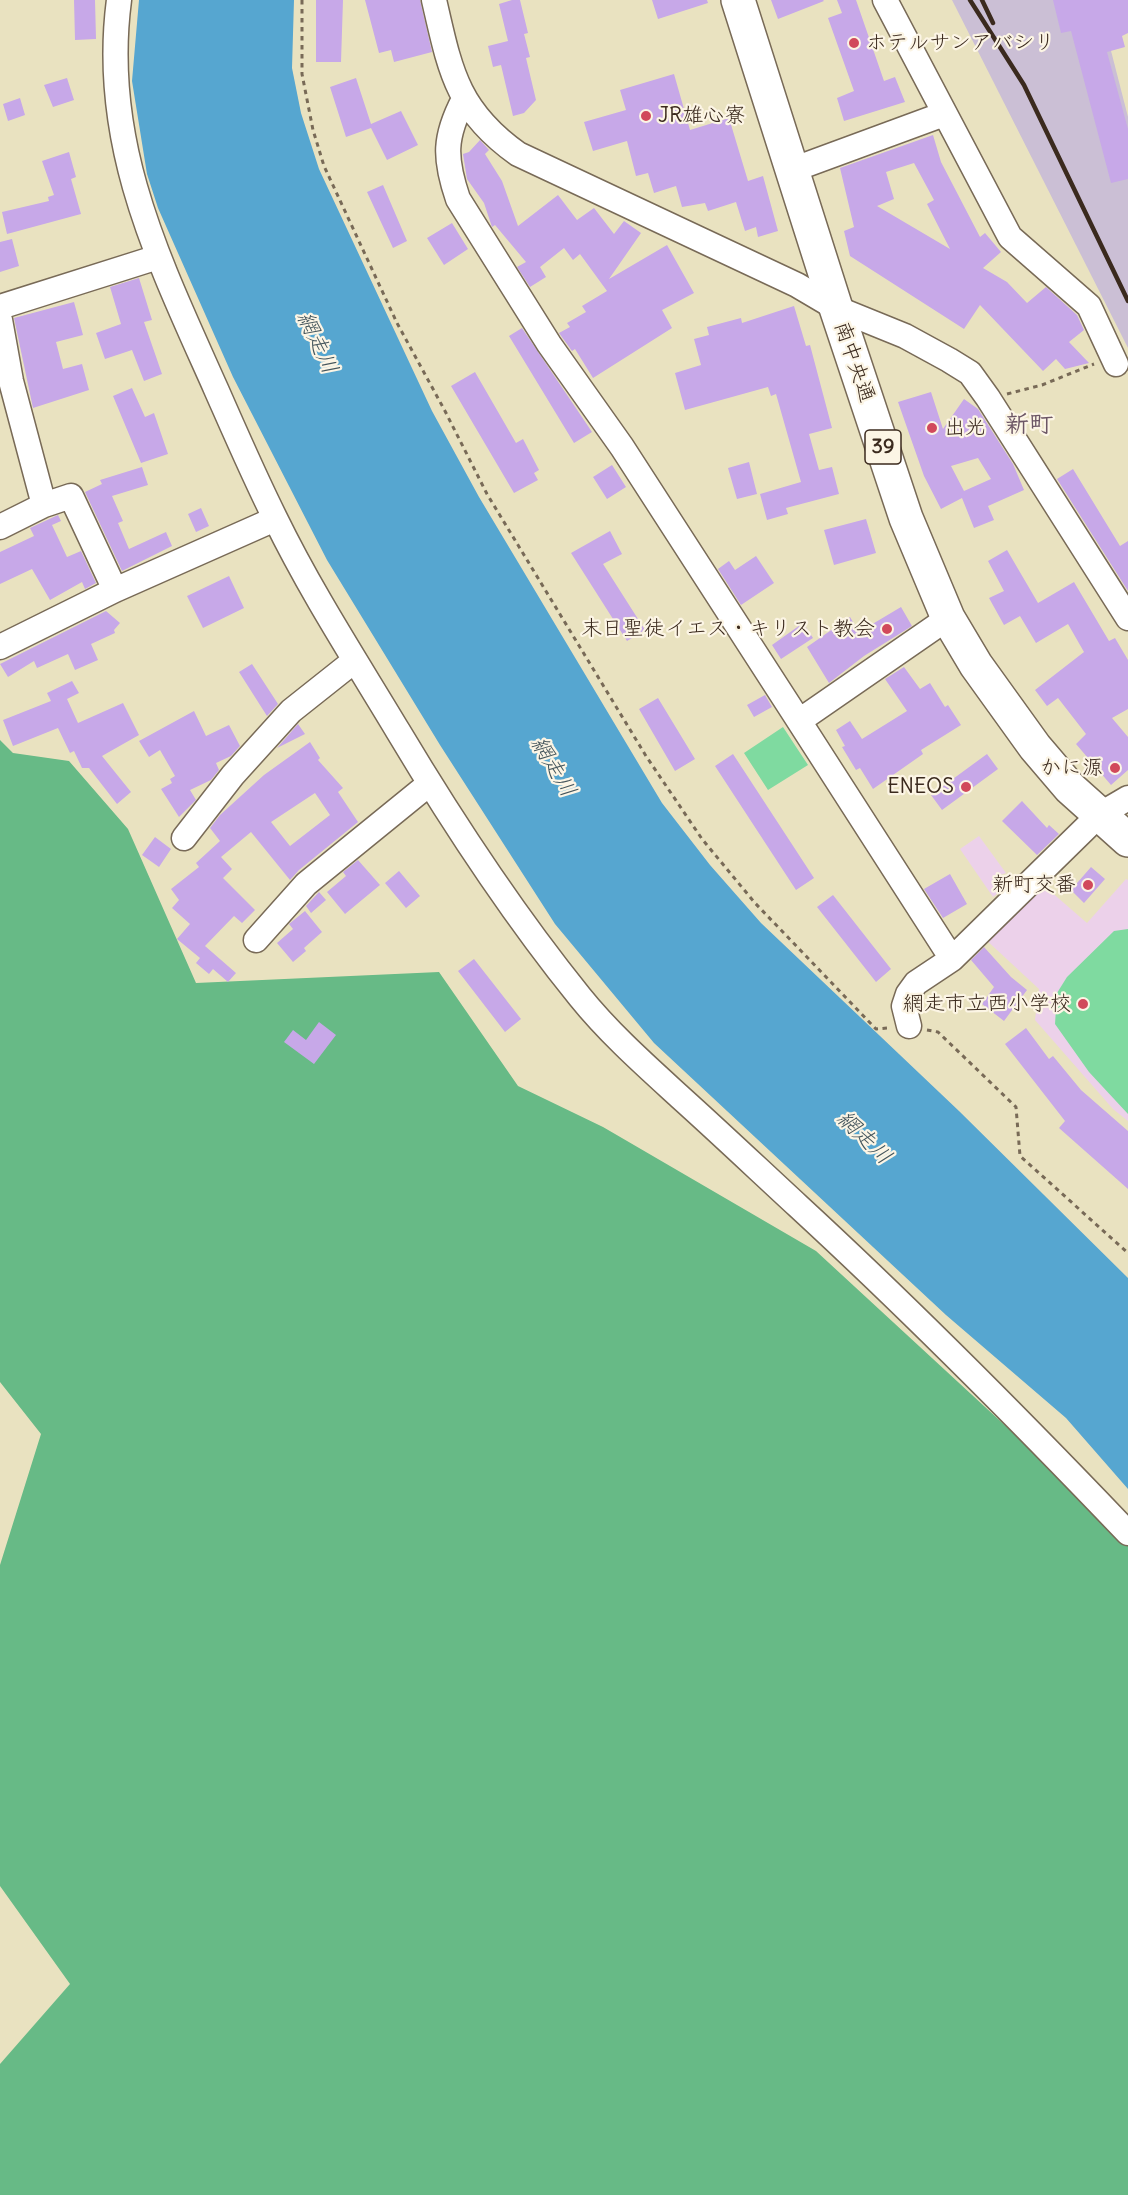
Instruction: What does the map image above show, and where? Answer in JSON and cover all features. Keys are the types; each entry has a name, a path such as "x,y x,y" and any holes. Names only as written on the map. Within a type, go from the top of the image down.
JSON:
{"highway":[{"name":"南中央通","path":"738,0 906,518 948,618 976,665 1035,747 1070,788 1128,840"}],"street":[{"path":"119,0 115,33 114,77 119,117 127,164 138,205 158,257 275,519 354,660 429,784 486,871 581,999 634,1055 804,1211 1030,1429 1128,1533"},
{"path":"434,0 450,69 474,115 496,139 518,154 796,285 836,308 905,336 970,373 1128,618"},
{"path":"885,0 1010,237 1089,306 1116,364"},
{"path":"464,99 451,124 448,157 450,176 458,199 549,344 622,447 952,959"},
{"path":"792,170 944,114"},
{"path":"0,307 158,257"},
{"path":"0,320 5,385 44,504"},
{"path":"0,527 44,504 71,496 115,590"},
{"path":"0,647 115,590 275,519"},
{"path":"799,721 948,618"},
{"path":"184,838 233,775 291,711 354,660"},
{"path":"256,940 306,884 429,784"},
{"path":"909,1026 904,1006 908,994 916,983 952,959 1099,815 1128,798"}],"path":[{"path":"302,0 302,74 313,130 324,166 397,323 487,494 646,756 702,839 755,903 876,1029"},
{"path":"988,398 1042,385 1108,359 1116,364"},
{"path":"909,1026 938,1032 1016,1107 1020,1156 1128,1253"}],"shaded area":[{"path":"952,0 1098,0 1128,117 1128,348"},
{"path":"979,836 1006,873 1000,875 1007,886 993,897 960,849"},
{"name":"網走市立西小学校","path":"1126,879 1128,880 1128,1121 1113,1109 1035,1020 1039,989 983,937 1042,884 1087,923"}],"green space":[{"path":"783,727 808,765 768,790 744,753"},
{"path":"0,740 13,753 69,761 128,829 196,983 439,972 518,1086 603,1127 816,1251 1010,1430 1128,1546 1128,2195 0,2195 0,2064 70,1984 0,1886 0,1565 41,1434 0,1382"},
{"path":"1128,929 1128,1114 1089,1072 1055,1024 1057,993 1067,977 1114,931"}],"water":[{"name":"網走川","path":"139,0 294,0 292,68 301,113 319,169 432,411 479,497 662,803 710,865 761,923 959,1111 1128,1278 1128,1489 1066,1418 946,1315 654,1043 555,924 440,745 327,560 233,377 158,208 147,174 132,81"}],"building":[{"path":"74,0 95,0 96,39 75,40"},
{"path":"316,0 343,0 341,62 316,62"},
{"path":"365,0 420,0 432,52 394,62 391,50 379,53"},
{"path":"520,0 528,33 524,34 530,57 526,58 536,100 524,113 513,116 501,65 493,67 488,46 508,41 499,4"},
{"path":"652,0 707,0 708,3 658,19"},
{"path":"771,0 823,0 824,1 778,19"},
{"path":"837,0 856,0 884,81 895,77 905,102 844,121 837,98 854,91 828,18 842,13"},
{"path":"1053,0 1128,0 1128,33 1122,36 1125,47 1107,52 1128,129 1128,179 1111,183 1071,31 1061,33"},
{"path":"674,74 690,130 729,118 748,181 763,176 778,231 758,237 756,227 745,231 736,202 708,211 705,203 682,207 676,186 654,193 648,173 636,176 627,141 593,151 584,122 626,110 620,90"},
{"path":"67,78 74,100 53,107 44,85"},
{"path":"356,78 371,124 401,111 418,145 387,160 371,128 346,137 330,87"},
{"path":"20,98 25,115 8,121 3,104"},
{"path":"933,135 941,162 980,237 985,233 1001,252 983,268 1007,282 1027,303 1046,287 1077,315 1084,330 1069,342 1089,363 1065,369 1056,359 1043,371 980,305 964,329 850,256 844,231 854,227 840,168","holes":["914,163 934,200 927,204 950,249 877,206 894,199 886,172"]},
{"path":"480,140 489,150 485,154 502,181 518,226 558,195 577,220 594,208 614,234 624,221 641,233 609,279 667,245 694,293 662,310 672,328 593,378 575,349 572,351 559,333 570,327 567,323 586,312 582,306 607,291 580,254 573,260 564,248 540,267 546,277 530,287 517,267 526,262 495,225 492,227 484,203 467,179 463,154 469,152"},
{"path":"69,152 76,177 71,179 81,214 7,234 2,212 49,201 48,197 54,195 42,161"},
{"path":"383,185 407,241 393,248 367,192"},
{"path":"452,223 468,249 444,265 427,238"},
{"path":"12,239 19,266 0,272 0,242"},
{"path":"139,278 152,320 144,322 162,374 144,381 132,350 105,359 96,333 121,324 110,287"},
{"path":"74,302 83,335 56,342 63,369 82,364 89,390 33,408 14,318"},
{"path":"794,306 806,346 810,345 832,428 809,434 819,470 832,467 839,494 786,508 788,514 767,520 760,494 801,482 776,394 771,396 768,387 685,410 675,373 701,365 694,339 709,335 707,327 741,318 742,323"},
{"path":"522,328 592,432 574,443 509,336"},
{"path":"475,372 516,443 523,439 539,470 534,473 538,480 514,493 451,386"},
{"path":"132,388 145,417 154,413 168,454 141,463 113,396"},
{"path":"931,392 943,429 964,399 978,409 1013,464 1024,490 988,506 994,520 974,528 962,498 941,509 924,476 898,402","holes":["978,458 991,479 964,491 951,466"]},
{"path":"749,462 757,494 737,499 728,468"},
{"path":"612,465 626,487 607,499 593,477"},
{"path":"142,467 148,485 112,496 123,521 118,523 129,549 166,532 172,546 122,571 85,492 102,484 100,480"},
{"path":"1073,469 1120,546 1128,541 1128,591 1057,479"},
{"path":"201,508 209,526 196,532 188,514"},
{"path":"58,515 61,521 52,525 67,557 81,551 96,583 85,589 82,582 50,600 32,569 0,584 0,552 34,536 30,528"},
{"path":"866,519 876,553 834,565 824,530"},
{"path":"610,531 622,554 603,564 645,630 627,641 571,553"},
{"path":"1007,550 1038,603 1074,582 1109,641 1115,638 1128,660 1128,709 1112,718 1128,737 1128,770 1111,785 1076,744 1086,734 1058,698 1047,706 1035,690 1084,652 1068,624 1036,643 1020,616 1004,625 989,598 1004,591 988,561"},
{"path":"756,556 774,583 741,605 718,569 729,561 735,570"},
{"path":"229,576 244,608 203,628 187,596"},
{"path":"901,607 912,626 864,656 829,683 807,647 850,617 859,632"},
{"path":"106,611 120,623 114,630 115,633 91,644 98,660 75,670 68,654 37,668 34,661 8,677 0,664"},
{"path":"803,623 813,638 781,659 772,645"},
{"path":"252,664 278,704 267,716 239,672"},
{"path":"904,667 920,689 930,683 945,707 948,705 961,725 921,750 923,754 873,789 860,768 856,770 842,747 845,746 836,730 850,721 862,739 907,711 885,679"},
{"path":"72,681 79,693 67,699 78,723 123,703 139,735 102,756 131,792 117,804 89,768 82,768 74,751 70,753 58,728 13,746 3,720 51,701 47,693"},
{"path":"765,695 772,707 754,717 747,705"},
{"path":"658,698 695,759 675,771 639,709"},
{"path":"194,711 206,736 229,725 240,746 231,756 216,763 219,770 211,780 190,790 196,800 179,817 161,789 172,783 170,779 175,776 160,750 149,757 139,741"},
{"path":"298,724 305,734 277,748"},
{"path":"310,742 320,758 318,760 343,788 338,792 358,822 290,880 251,832 221,857 232,869 223,878 255,910 242,923 234,916 205,946 236,973 228,982 213,969 209,974 196,963 200,958 177,939 190,924 172,908 179,900 171,889 199,867 196,863 220,841 210,828 220,815 264,775","holes":["315,793 330,815 290,846 271,822"]},
{"path":"733,754 814,878 796,890 715,766"},
{"path":"987,754 998,769 942,810 931,795"},
{"path":"1022,801 1047,828 1049,825 1059,834 1037,855 1002,821"},
{"path":"155,837 171,849 159,867 142,855"},
{"path":"358,860 380,885 345,914 327,892 346,876 343,872"},
{"name":"新町交番","path":"1091,867 1105,879 1084,903 1071,890"},
{"path":"399,871 420,896 406,908 385,883"},
{"path":"950,874 967,904 943,918 924,889"},
{"path":"319,892 326,900 311,913 306,906"},
{"path":"833,895 891,969 876,982 817,907"},
{"path":"305,911 322,932 304,948 306,951 293,962 277,943 293,929 289,924"},
{"path":"984,947 1011,977 1027,990 1004,1021 982,1004 994,987 971,960"},
{"path":"474,959 521,1019 505,1032 458,971"},
{"path":"319,1022 336,1035 314,1064 284,1042 293,1030 306,1040"},
{"path":"1026,1028 1049,1059 1053,1056 1081,1090 1128,1131 1128,1189 1059,1128 1065,1121 1005,1044"}],"railway":[{"path":"970,0 1024,85 1128,301"},
{"path":"982,0 993,23"}],"place":[{"name":"ホテルサンアバシリ","path":"854,43"},
{"name":"JR雄心寮","path":"646,116"},
{"name":"出光","path":"932,428"},
{"name":"末日聖徒イエス・キリスト教会","path":"887,629"},
{"name":"かに源","path":"1115,768"},
{"name":"ENEOS","path":"966,787"},
{"name":"新町交番","path":"1088,885"},
{"name":"網走市立西小学校","path":"1083,1004"}],"district":[{"name":"新町","path":"1029,425"}]}
